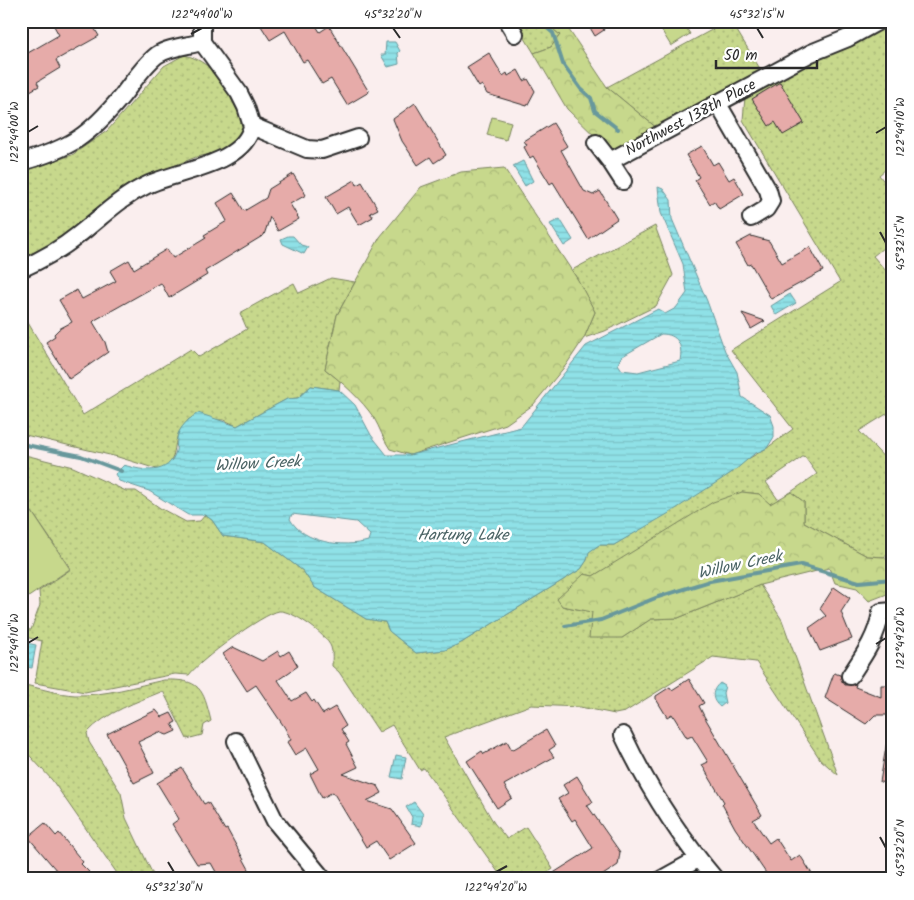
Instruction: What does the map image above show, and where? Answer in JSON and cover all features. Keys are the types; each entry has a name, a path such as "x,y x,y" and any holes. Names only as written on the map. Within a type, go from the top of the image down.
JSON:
{"street":[{"path":"21,269 60,249 122,198 148,184 228,157 241,148 250,137 252,126 239,93 202,42 202,21"},
{"name":"Northwest 138th Place","path":"610,161 811,53 848,38 880,21"},
{"path":"21,162 49,154 79,140 95,127 145,66 158,54 202,42"},
{"path":"718,104 768,190 771,201 766,209 751,218"},
{"path":"252,126 307,149 315,150 336,147 358,138"},
{"name":"Northwest 138th Place","path":"596,143 624,181"},
{"path":"850,676 871,644 885,607"},
{"path":"622,735 637,766 698,859 715,879"},
{"path":"236,741 275,821 323,879"},
{"path":"662,879 698,859"}],"green space":[{"path":"519,21 544,21 560,35 551,47 534,53 520,30"},
{"path":"544,21 563,21 607,87 658,129 614,150 604,145 567,109 534,53 551,47 560,35"},
{"path":"656,21 682,21 690,34 671,46"},
{"path":"731,21 762,72 658,129 607,87"},
{"path":"893,23 893,163 879,175 893,193 893,240 873,256 893,279 893,410 859,431 893,467 893,552 884,557 867,556 804,522 804,502 791,492 817,474 804,456 766,482 779,501 769,504 759,494 742,492 593,576 584,574 562,606 592,612 622,638 651,619 678,618 760,585 782,620 838,775 820,759 756,662 713,657 625,712 615,714 580,707 531,705 444,737 494,823 507,839 526,827 553,869 539,879 503,879 424,768 420,770 392,725 379,732 339,672 332,666 332,649 328,642 316,630 292,614 279,611 259,620 217,649 189,675 175,674 85,692 35,683 42,641 21,636 21,629 31,630 40,605 39,591 71,569 32,512 21,518 21,454 73,467 126,491 136,491 160,508 186,522 200,521 205,515 212,520 223,536 265,542 303,571 314,587 366,619 385,622 389,631 416,653 445,650 461,643 581,569 587,560 588,552 599,545 614,545 734,471 741,463 767,448 793,429 731,350 840,282 743,120 745,97 808,62 858,42"},
{"path":"184,55 196,59 207,66 225,85 238,109 244,134 227,151 196,157 138,180 102,203 48,249 21,261 21,172 72,155 107,131 164,66"},
{"path":"492,117 511,122 506,140 487,135"},
{"path":"504,168 578,280 595,312 584,338 566,365 533,405 506,424 410,455 390,449 369,411 325,369 337,315 380,237 421,187 461,172"},
{"path":"655,226 673,275 656,306 605,331 584,338 595,312 572,270"},
{"path":"331,278 355,282 337,315 325,369 340,381 339,390 311,386 298,398 287,399 237,426 224,420 189,419 179,432 170,463 160,470 118,457 21,434 21,311 83,415 191,349 199,357 247,329 240,313 294,283 299,293"},
{"path":"742,492 759,494 770,504 791,492 804,502 804,522 867,556 884,557 891,565 893,588 887,594 869,601 857,588 835,583 829,568 760,585 678,618 651,619 622,638 589,638 592,612 562,606 557,599 584,574 593,576 713,502"},
{"path":"32,512 70,569 21,602 21,519"},
{"path":"164,680 185,681 193,684 202,693 211,721 204,725 202,735 187,739 163,691 113,713 87,733 89,742 121,793 126,818 155,879 121,879 52,780 21,746 21,684 62,693 86,695 120,690"}],"water":[{"path":"386,42 395,42 400,51 398,53 399,64 388,67 381,55 385,55"},
{"path":"523,161 533,181 525,186 513,166"},
{"name":"Hartung Lake","path":"658,187 663,189 671,200 672,219 707,301 725,351 737,372 742,397 770,415 774,426 774,437 767,448 754,454 734,471 671,512 614,545 599,545 589,552 587,560 581,569 461,643 445,650 416,653 389,631 385,622 366,619 314,587 303,571 265,542 223,536 212,520 205,515 188,515 149,491 119,481 115,474 124,465 154,470 168,465 176,451 177,437 181,429 187,421 198,413 237,426 287,399 298,398 311,386 339,390 355,405 371,435 387,455 410,455 521,427 586,346 658,309 665,314 676,308 687,293 683,264 661,213","holes":["661,334 672,336 678,342 681,350 680,361 638,372 622,370 618,364 621,357","292,514 356,522 370,535 368,541 358,543 325,542 304,534 290,519"]},
{"path":"560,219 573,240 564,246 550,224"},
{"path":"293,236 301,245 308,247 304,254 283,244 281,239"},
{"path":"790,294 796,303 776,315 771,306"},
{"path":"21,642 36,645 32,668 21,666"},
{"path":"720,683 725,686 723,693 725,703 720,707 713,695"},
{"path":"396,755 406,757 402,779 391,777"},
{"path":"414,802 423,814 421,826 411,824 412,817 406,807"}],"building":[{"path":"61,21 90,21 99,36 56,60 60,68 37,82 39,86 21,96 21,57 59,35 54,26"},
{"path":"270,21 313,21 320,32 329,26 369,92 347,105 331,79 322,84 307,60 303,62 285,31 270,40 261,26"},
{"path":"586,21 599,21 604,30 595,36"},
{"path":"489,53 503,76 507,73 508,76 518,70 524,81 528,79 535,91 527,106 487,94 482,85 479,87 467,67"},
{"path":"780,82 804,123 783,135 775,122 769,126 752,99"},
{"path":"415,103 446,155 434,163 430,157 418,165 402,141 393,119"},
{"path":"553,123 567,146 561,150 584,191 593,195 600,191 617,219 588,239 553,182 550,184 533,156 530,158 524,147 527,145 524,141"},
{"path":"702,146 713,165 718,162 729,180 734,177 744,194 719,209 714,201 710,204 695,180 699,177 686,155"},
{"path":"293,174 306,195 290,204 299,219 278,231 270,217 264,235 205,271 207,275 169,298 161,283 95,320 93,322 105,342 108,352 69,379 46,342 55,336 54,334 59,329 72,322 59,300 77,290 82,299 116,281 110,271 129,260 134,269 167,249 173,258 206,238 204,235 227,221 217,203 233,193 244,211 266,198 269,189"},
{"path":"355,180 357,185 362,182 378,209 370,213 373,217 359,225 348,207 336,214 326,197"},
{"path":"751,236 769,241 782,263 810,247 823,271 771,299 751,264 748,265 736,244"},
{"path":"742,313 765,321 751,329"},
{"path":"834,587 850,598 841,612 852,639 820,651 809,628 826,616 820,609"},
{"path":"233,647 262,661 278,651 281,656 289,651 298,666 278,680 292,701 306,693 312,702 314,700 323,714 335,707 346,726 341,729 349,742 346,744 358,767 343,774 378,786 382,793 367,801 392,809 416,843 389,860 376,841 366,847 333,792 322,798 310,774 319,769 307,748 295,755 287,742 291,740 285,728 256,685 247,691 223,654"},
{"path":"834,673 840,675 845,685 856,684 855,687 881,697 881,685 893,685 893,715 875,715 866,724 825,698"},
{"path":"689,679 704,703 699,706 704,716 762,815 753,820 769,843 776,838 791,861 800,855 812,874 806,879 770,879 735,828 722,804 724,802 702,765 708,762 692,736 687,738 672,714 667,717 656,699 656,696 670,687 672,690"},
{"path":"156,710 162,717 171,713 176,722 172,724 176,731 167,735 159,732 138,742 154,773 134,783 107,734"},
{"path":"546,730 555,746 549,750 554,757 504,785 512,798 497,808 467,761 482,751 484,754 507,741 512,750"},
{"path":"887,741 893,742 893,784 880,782"},
{"path":"182,768 204,804 208,802 225,830 227,829 250,871 237,879 220,879 211,863 197,864 172,824 179,819 157,783"},
{"path":"577,776 593,802 587,805 620,852 618,865 597,879 544,879 593,848 575,819 572,821 558,799 568,793 563,785"},
{"path":"45,823 56,836 59,833 83,862 81,864 89,872 81,879 48,879 57,871 28,837"}],"waterway":[{"path":"539,21 553,33 563,64 581,89 591,98 595,111 618,129"},
{"name":"Willow Creek","path":"21,444 81,456 121,471"},
{"name":"Willow Creek","path":"565,626 601,620 658,597 710,581 801,565 859,582 893,579"}]}
